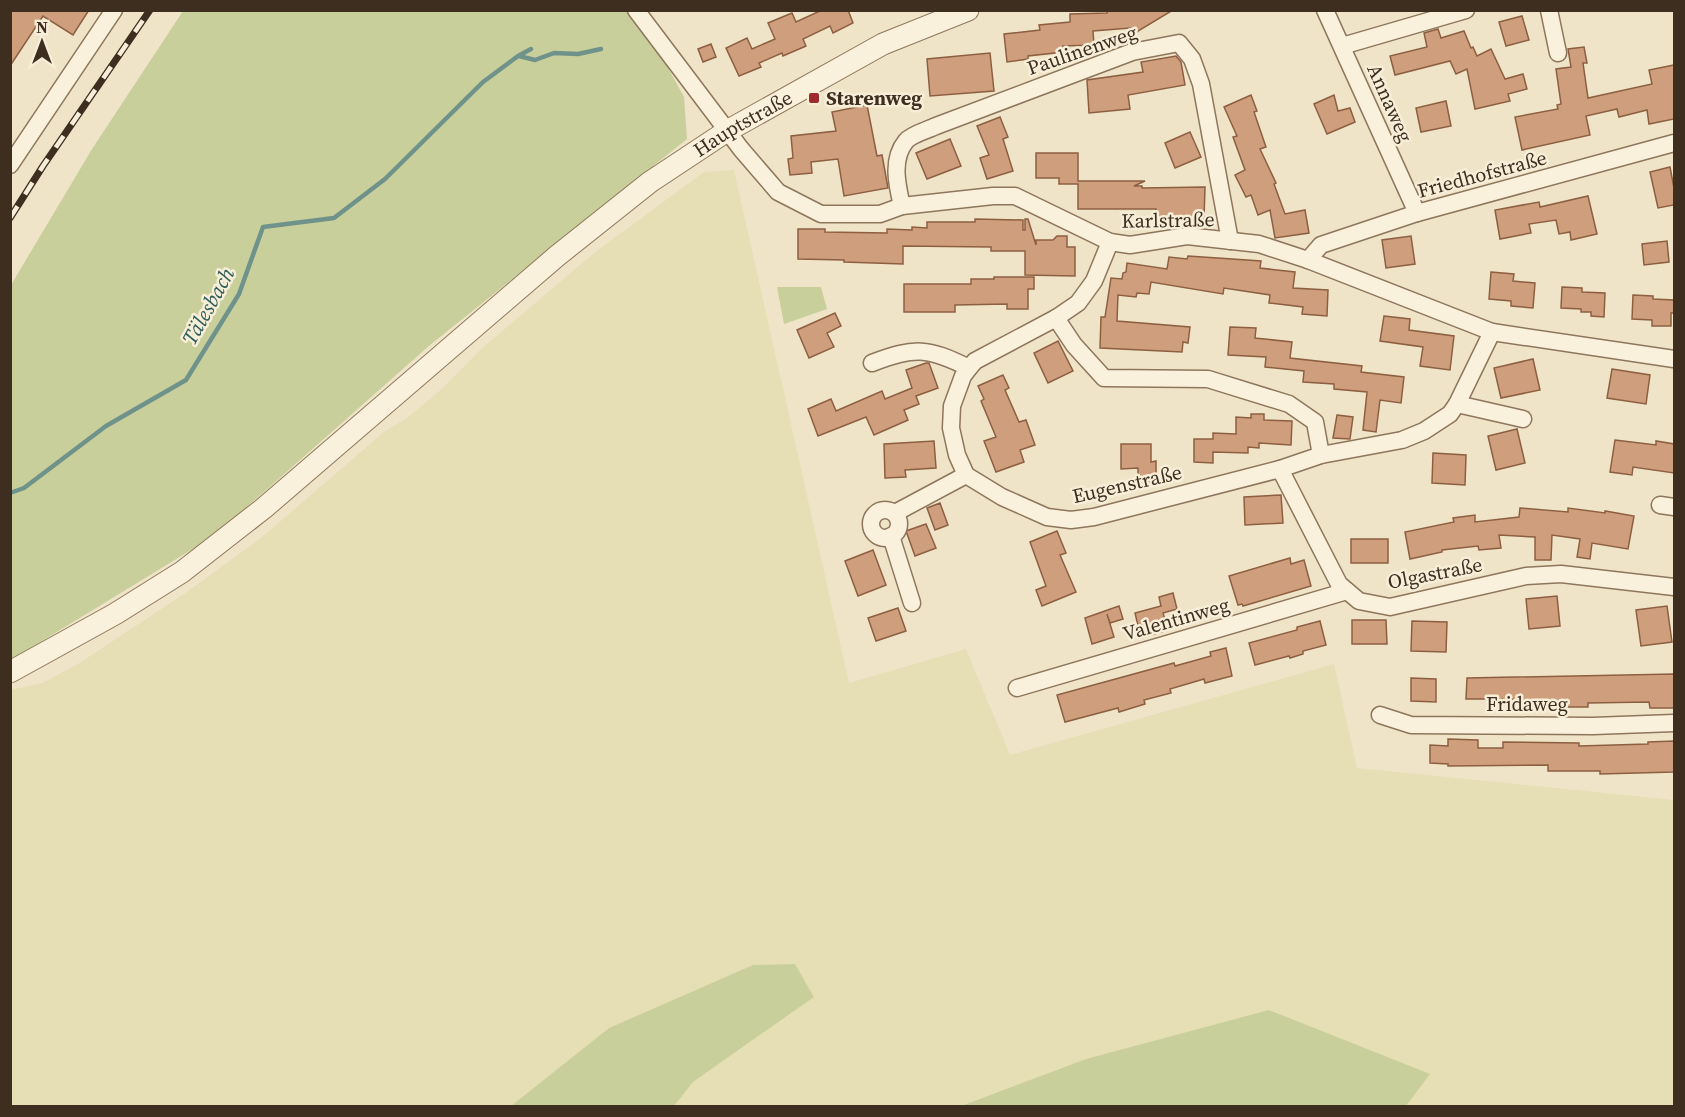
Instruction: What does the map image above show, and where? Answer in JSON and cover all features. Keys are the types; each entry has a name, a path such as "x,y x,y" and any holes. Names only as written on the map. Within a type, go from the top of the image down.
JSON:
{"street":[{"path":"10,165 114,10"},
{"path":"636,10 727,131"},
{"name":"Hauptstraße","path":"10,672 115,614 182,572 264,508 557,256 650,182 727,131 883,44 968,10"},
{"name":"Annaweg","path":"1325,10 1417,213"},
{"path":"1342,46 1466,10"},
{"path":"1549,10 1558,53"},
{"name":"Paulinenweg","path":"902,206 897,186 897,160 907,140 936,126 1132,52 1179,43 1192,59 1201,84 1230,241"},
{"name":"Karlstraße","path":"727,131 778,192 821,214 880,214 902,206 993,196 1015,196 1110,242 1130,245 1187,236 1259,244 1308,260 1492,332 1674,359"},
{"name":"Friedhofstraße","path":"1308,260 1321,244 1417,213 1674,143"},
{"path":"891,537 882,537 872,528 872,520 882,510 895,513 966,475 957,455 951,428 952,406 963,376 975,361 1056,318 1078,303 1094,281 1110,242"},
{"path":"1056,318 1074,345 1104,378 1208,379 1289,404 1314,422 1321,455"},
{"name":"Eugenstraße","path":"966,475 1002,497 1047,517 1071,520 1094,517 1280,469 1321,455 1402,440 1424,431 1450,414 1492,332"},
{"path":"872,363 901,352 918,351 945,356 969,368"},
{"path":"1457,404 1523,419"},
{"path":"1280,469 1340,584 1347,591"},
{"path":"891,537 899,526 895,513"},
{"path":"891,537 912,603"},
{"name":"Olgastraße","path":"1347,591 1359,601 1390,607 1526,576 1561,574 1674,587"},
{"name":"Valentinweg","path":"1017,688 1347,591"},
{"name":"Fridaweg","path":"1380,715 1411,725 1593,726 1674,723"}],"shaded area":[{"path":"734,170 849,683 966,649 1010,755 1334,664 1357,768 1674,800 1674,1106 1406,1106 1429,1075 1086,1059 961,1106 674,1106 693,1082 814,997 795,964 753,965 609,1028 511,1106 11,1106 10,690 42,683 78,664 184,594 261,538 385,431 407,418 443,388 480,350 594,253 704,172"}],"green space":[{"path":"183,11 637,11 684,97 687,139 430,345 214,536 11,660 11,285 92,149"},
{"path":"777,287 821,287 827,309 784,324"},
{"path":"795,964 814,997 693,1082 674,1106 511,1106 609,1028 753,965"},
{"path":"1269,1010 1430,1074 1406,1106 961,1106 1086,1059"}],"building":[{"path":"10,10 89,10 73,35 43,16 10,66"},
{"path":"822,10 848,10 853,23 833,33 830,26 803,39 806,46 759,63 761,67 739,76 726,48 747,38 752,49 775,39 768,23 792,13 796,22"},
{"path":"1107,10 1173,10 1130,36 1130,28 1093,31 1094,45 1063,46 1064,52 1028,56 1028,59 1007,62 1004,34 1040,30 1039,25 1070,22 1070,14 1107,13"},
{"path":"1522,16 1529,40 1506,46 1499,22"},
{"path":"1438,29 1441,38 1464,31 1477,56 1491,49 1505,79 1523,74 1527,89 1508,94 1510,101 1475,109 1467,69 1456,74 1450,61 1395,75 1390,56 1427,47 1424,33"},
{"path":"711,44 716,57 703,62 698,49"},
{"path":"1584,47 1587,63 1583,63 1588,98 1652,84 1649,70 1674,65 1674,119 1649,124 1647,110 1619,117 1617,109 1586,116 1590,135 1522,150 1515,117 1558,109 1557,105 1561,104 1556,69 1571,67 1568,49"},
{"path":"990,53 994,91 930,96 927,59"},
{"path":"1176,56 1181,62 1185,85 1128,95 1130,109 1089,113 1087,80 1143,72 1141,62"},
{"path":"1251,95 1257,111 1254,112 1266,147 1260,149 1276,183 1274,184 1285,214 1305,210 1309,233 1275,238 1270,210 1258,215 1251,195 1246,197 1235,175 1245,170 1233,137 1237,136 1224,107"},
{"path":"1334,95 1338,111 1350,108 1355,122 1327,134 1314,104"},
{"path":"1446,101 1451,126 1421,132 1416,108"},
{"path":"867,105 877,156 882,155 888,188 844,196 838,159 811,162 812,173 790,175 788,159 793,158 791,136 836,131 832,112"},
{"path":"1000,117 1008,137 1003,139 1013,171 987,179 980,158 989,155 977,126"},
{"path":"1190,132 1201,157 1175,168 1165,143"},
{"path":"950,139 961,166 927,179 916,153"},
{"path":"1036,153 1078,153 1078,181 1145,181 1134,186 1142,186 1142,188 1205,187 1204,219 1157,219 1156,209 1078,209 1078,184 1059,184 1059,178 1036,178"},
{"path":"1670,167 1674,205 1658,208 1650,172"},
{"path":"1588,196 1597,234 1571,240 1570,232 1559,234 1556,220 1529,224 1531,233 1500,239 1495,210 1539,202 1540,207"},
{"path":"975,219 1023,220 1023,230 1025,230 1025,219 1028,219 1036,245 1036,240 1053,240 1057,236 1067,236 1067,247 1075,247 1075,276 1025,275 1025,251 991,251 991,247 903,246 903,264 798,259 798,229 887,233 887,229 927,228 927,222 975,222"},
{"path":"1411,236 1415,264 1386,268 1382,240"},
{"path":"1667,241 1669,262 1644,265 1642,244"},
{"path":"1188,256 1261,261 1260,268 1295,272 1293,288 1328,290 1327,316 1302,314 1303,307 1269,303 1270,295 1224,288 1223,294 1151,282 1149,294 1137,293 1136,297 1118,295 1117,321 1190,327 1188,343 1183,342 1182,352 1100,348 1101,317 1105,317 1111,278 1122,279 1127,263 1167,269 1169,257 1187,259"},
{"path":"1491,272 1514,274 1513,281 1535,283 1533,308 1511,306 1511,301 1489,299"},
{"path":"994,277 1034,277 1034,289 1028,289 1028,309 1007,309 1007,304 955,305 955,312 904,312 904,284 971,284 971,279 994,279"},
{"path":"1562,287 1582,288 1582,292 1605,293 1604,317 1591,316 1591,312 1581,312 1581,309 1561,308"},
{"path":"1633,295 1674,300 1671,326 1652,326 1652,320 1632,319"},
{"path":"835,313 841,326 827,333 834,347 809,358 797,330"},
{"path":"1384,316 1410,319 1409,330 1454,336 1450,370 1420,366 1423,347 1380,341"},
{"path":"1230,327 1256,328 1255,338 1292,342 1290,358 1362,366 1361,372 1404,377 1401,403 1380,400 1376,432 1363,430 1367,392 1334,389 1334,384 1303,382 1304,371 1265,367 1266,357 1228,355"},
{"path":"1058,341 1073,371 1048,383 1034,353"},
{"path":"1533,359 1540,390 1501,398 1494,368"},
{"path":"929,363 938,388 916,396 919,404 904,410 908,420 874,435 866,417 818,436 808,409 831,399 836,411 882,391 885,399 912,388 906,370"},
{"path":"1612,369 1650,375 1646,404 1607,398"},
{"path":"1003,375 1009,388 1005,390 1019,422 1026,420 1035,445 1020,450 1024,462 996,472 984,441 996,437 981,401 984,399 978,386"},
{"path":"1251,414 1264,414 1264,420 1292,421 1291,445 1259,443 1259,448 1248,447 1248,453 1213,452 1213,463 1194,462 1194,439 1213,439 1213,433 1236,434 1236,417 1251,418"},
{"path":"1337,415 1353,417 1350,439 1333,438"},
{"path":"1517,429 1525,463 1496,470 1488,436"},
{"path":"1615,440 1656,445 1656,441 1674,444 1674,473 1633,467 1632,475 1610,472"},
{"path":"934,441 936,468 905,470 906,477 885,478 884,444"},
{"path":"1121,444 1151,444 1151,462 1156,461 1156,482 1138,482 1138,468 1121,469"},
{"path":"1433,453 1466,455 1465,485 1432,483"},
{"path":"1281,495 1283,523 1245,525 1244,497"},
{"path":"940,503 948,525 935,530 927,508"},
{"path":"1520,508 1568,512 1568,508 1634,516 1628,549 1592,543 1590,559 1577,557 1580,539 1552,535 1551,560 1535,560 1535,537 1499,535 1501,548 1479,550 1478,546 1442,550 1442,552 1410,559 1405,532 1454,522 1453,518 1475,515 1475,522 1519,517"},
{"path":"926,524 936,548 915,556 906,531"},
{"path":"1057,531 1066,553 1060,555 1076,592 1042,606 1036,590 1046,586 1030,542"},
{"path":"1351,539 1388,539 1388,563 1351,563"},
{"path":"873,550 886,585 858,596 845,561"},
{"path":"1290,558 1291,564 1304,560 1311,586 1243,606 1238,605 1229,576"},
{"path":"1173,593 1177,609 1163,613 1168,630 1141,638 1135,613 1161,606 1159,597"},
{"path":"1557,596 1560,626 1529,629 1526,599"},
{"path":"1119,606 1123,619 1110,623 1107,614 1114,637 1092,644 1085,618"},
{"path":"1667,606 1672,642 1641,646 1636,610"},
{"path":"898,608 906,631 876,641 868,618"},
{"path":"1352,620 1386,620 1387,644 1352,644"},
{"path":"1320,621 1326,645 1303,651 1303,654 1290,658 1289,656 1255,665 1249,643"},
{"path":"1412,621 1447,622 1446,652 1411,651"},
{"path":"1226,648 1232,676 1205,683 1204,679 1170,689 1171,693 1144,700 1145,704 1119,712 1118,708 1065,722 1057,695 1174,663 1175,666 1211,656 1210,652"},
{"path":"1674,674 1674,708 1650,708 1649,702 1588,703 1588,707 1547,707 1546,701 1513,702 1513,699 1466,699 1467,678"},
{"path":"1411,678 1436,679 1436,702 1411,701"},
{"path":"1448,739 1478,740 1478,748 1503,748 1503,742 1579,743 1579,746 1674,741 1674,772 1600,774 1600,771 1548,771 1548,765 1448,766 1448,764 1430,763 1430,745 1448,746"}],"waterway":[{"name":"Tälesbach","path":"10,493 24,488 106,426 186,380 239,294 263,227 334,218 385,179 483,82 531,49"},
{"path":"519,56 535,60 554,53 578,54 601,49"}],"railway":[{"path":"10,218 150,10"}],"place":[{"name":"Starenweg","path":"814,98"}]}
